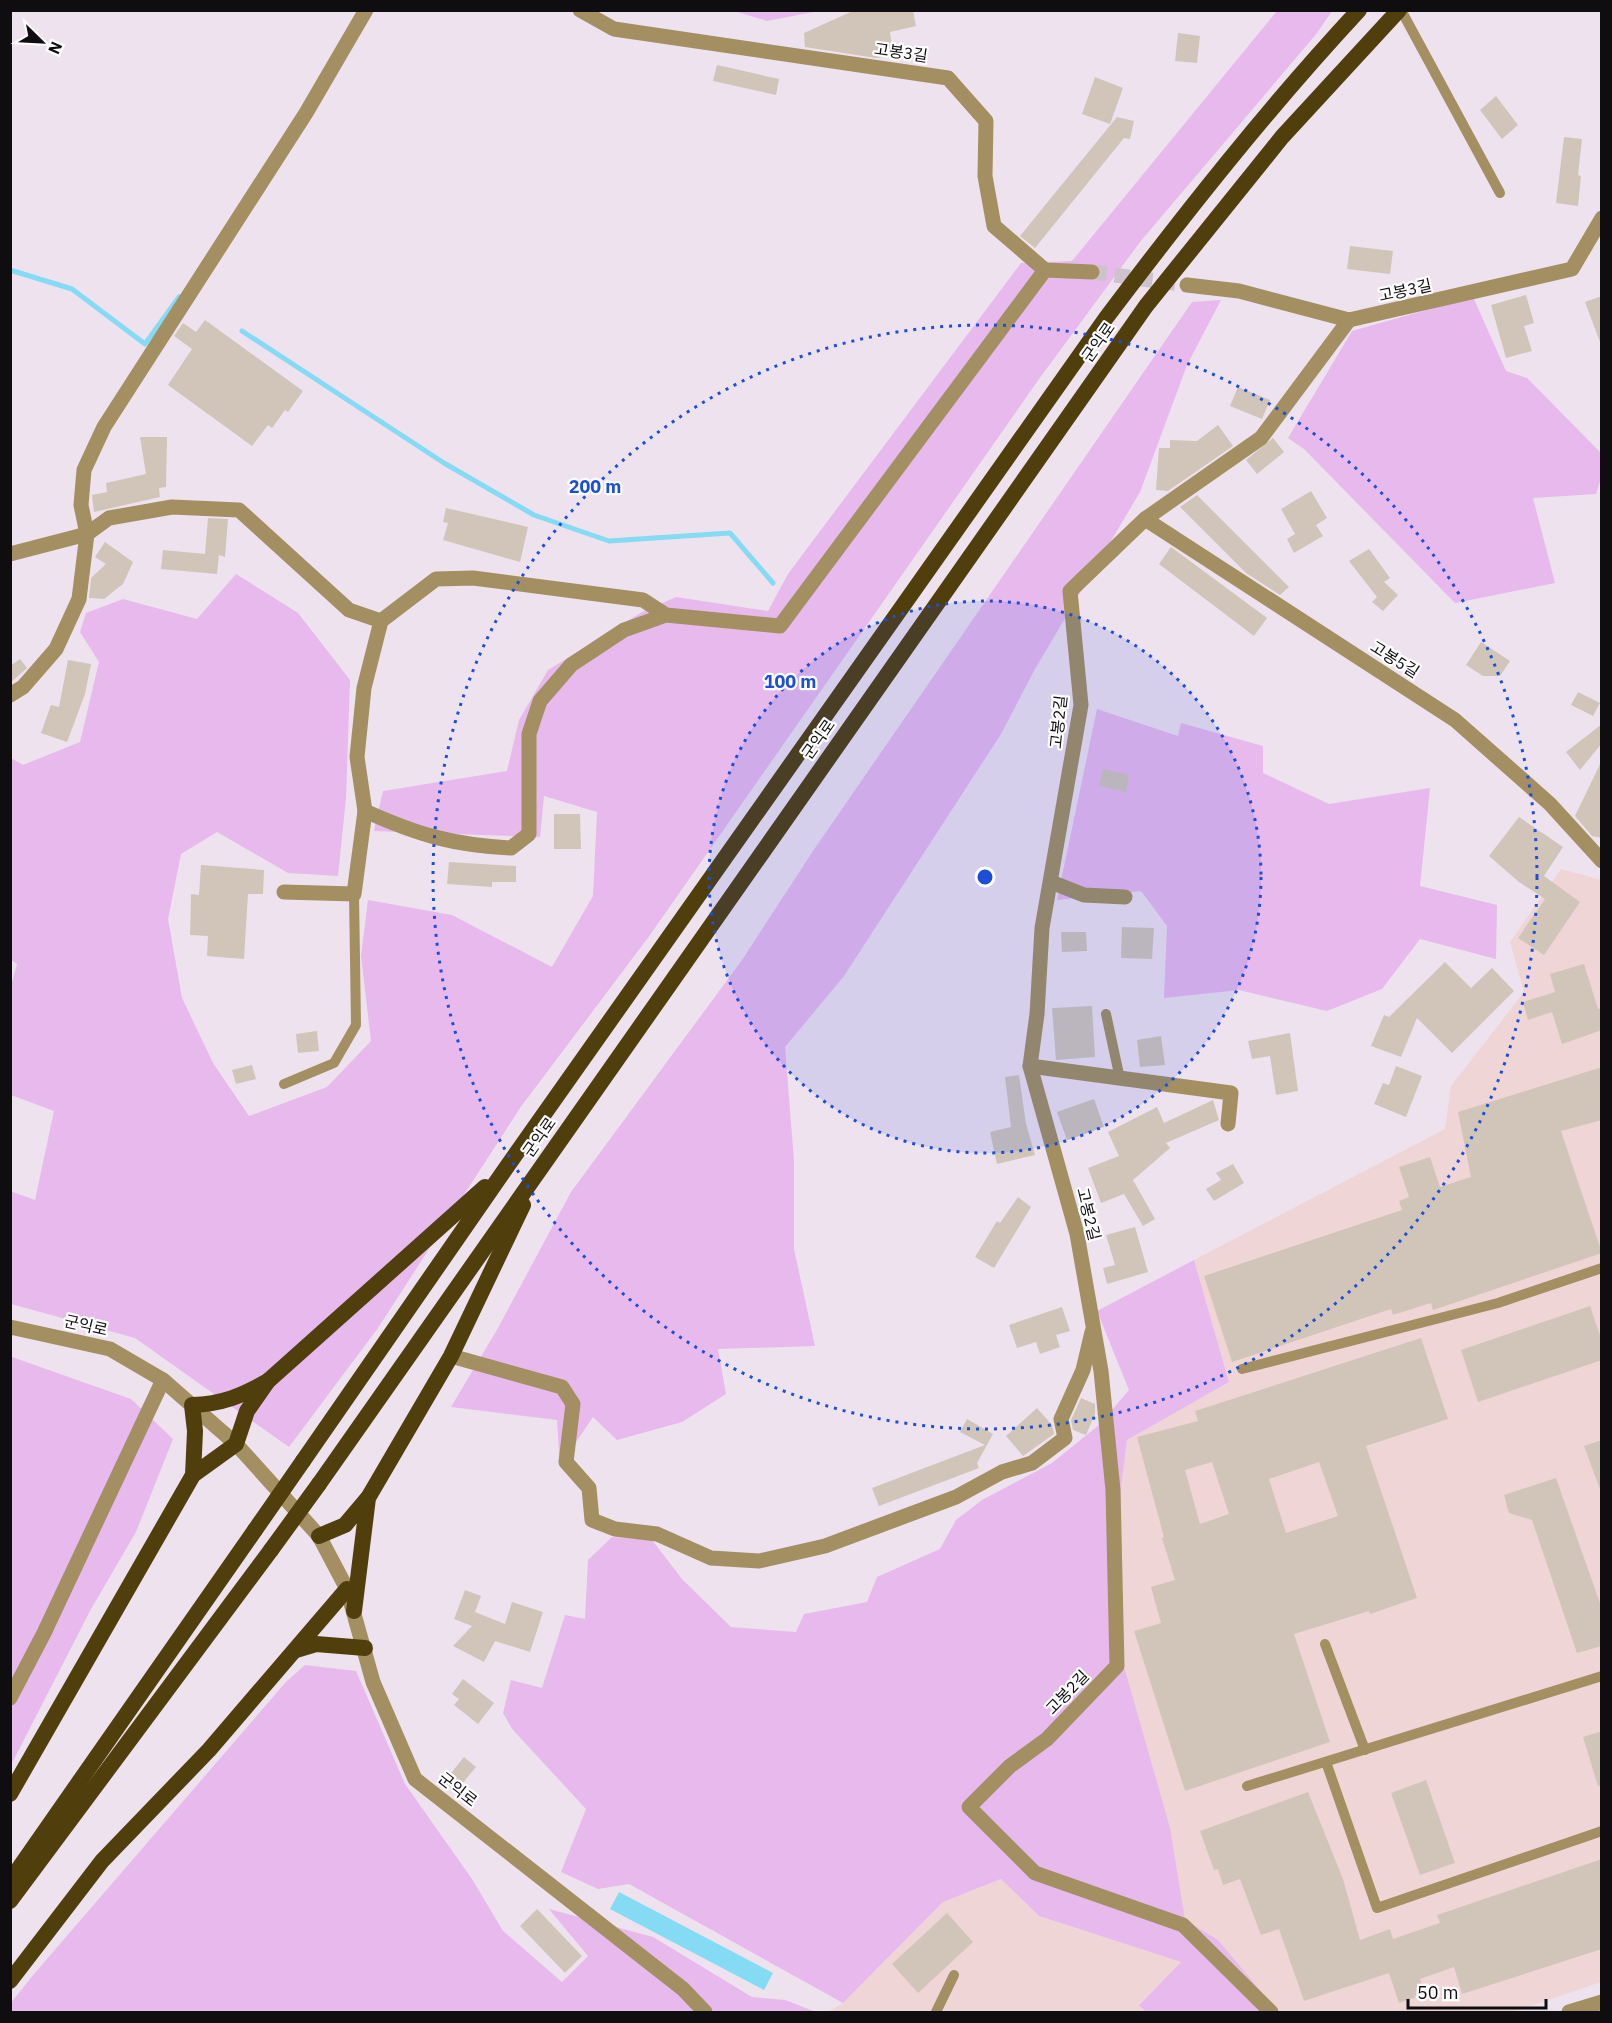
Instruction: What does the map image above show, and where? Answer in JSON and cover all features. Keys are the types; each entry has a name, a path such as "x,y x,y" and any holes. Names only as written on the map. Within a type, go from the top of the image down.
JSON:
{"highway":[{"name":"군익로","path":"10,1881 506,1168 1106,318 1198,197 1305,69 1359,10"},
{"name":"군익로","path":"10,1901 319,1484 1146,306 1282,137 1400,10"},
{"path":"319,1536 345,1525 368,1498 451,1356 543,1163"},
{"path":"193,1475 195,1431 192,1405 213,1405 237,1399 268,1381 506,1168"},
{"path":"10,1794 193,1475 236,1444 247,1411 268,1381"},
{"path":"354,1611 368,1498"},
{"path":"10,1981 102,1861 209,1750 347,1588"},
{"path":"295,1650 316,1644 365,1648"}],"street":[{"path":"10,695 22,687 56,649 79,599 87,534 81,505 84,470 104,427 306,113 366,10"},
{"name":"고봉3길","path":"580,10 614,29 806,59 906,70 948,78 986,121 986,176 994,226 1046,270"},
{"name":"고봉3길","path":"1187,285 1239,291 1350,320 1572,270 1601,219"},
{"path":"365,811 406,830 465,846 511,848 529,834 529,734 540,701 571,665 624,630 666,615 780,626 1046,270 1092,272"},
{"name":"고봉2길","path":"1271,2013 1183,1925 1035,1873 969,1808 1010,1766 1047,1739 1117,1666 1113,1490 1101,1371 1077,1234 1030,1066 1037,1014 1042,928 1081,705 1070,591 1145,519 1261,438 1350,320"},
{"path":"10,554 87,534 109,518 172,507 239,510 349,610 381,621"},
{"name":"고봉5길","path":"1145,519 1455,720 1550,804 1602,861"},
{"path":"284,892 354,894 365,811 357,757 364,688 381,621 436,579 473,578 644,600 666,615"},
{"path":"1051,882 1084,895 1125,897"},
{"path":"1030,1066 1230,1093 1228,1124"},
{"path":"451,1356 562,1387 573,1404 566,1462 589,1488 592,1520 615,1529 657,1534 711,1558 759,1561 825,1546 956,1497 1002,1472 1032,1463 1065,1438 1061,1419 1083,1370 1093,1326"},
{"name":"군익로","path":"10,1327 110,1349 163,1380 236,1444 319,1536 347,1588 373,1682 415,1779 683,1989 705,2013"},
{"path":"10,1698 49,1623 163,1380"},
{"path":"1571,2012 1602,2002"}],"lane":[{"path":"1400,10 1500,193"},
{"path":"284,1084 334,1063 356,1025 354,894"},
{"path":"1106,1014 1120,1079"},
{"path":"1242,1369 1498,1303 1602,1268"},
{"path":"1325,1644 1365,1750"},
{"path":"1247,1786 1602,1676"},
{"path":"1326,1762 1377,1908 1602,1831"},
{"path":"936,2013 954,1975"}],"shaded area":[{"path":"734,10 819,11 767,21"},
{"path":"1277,11 1332,11 1317,33 1140,242 1039,379 650,935 520,1108 378,1328 289,1447 135,1338 11,1304 10,1191 35,1200 54,1111 11,1095 11,986 17,964 10,959 11,758 23,765 80,742 99,662 80,632 86,613 123,599 197,619 236,574 298,613 350,680 346,798 338,876 288,873 217,832 181,854 168,919 182,998 213,1063 249,1116 327,1087 371,1041 361,956 368,900 452,915 552,967 593,896 597,812 544,796 540,837 374,831 383,791 507,771 519,720 548,670 642,612 676,597 768,611 788,574 1021,263 1072,261"},
{"path":"1473,297 1506,371 1527,378 1601,453 1601,478 1596,494 1533,498 1555,583 1455,603 1304,449 1288,438 1352,331"},
{"path":"1221,300 1187,365 1140,492 1035,669 1001,734 844,976 785,1047 794,1161 794,1249 815,1346 718,1349 726,1394 682,1422 617,1440 593,1417 560,1466 557,1420 451,1407 498,1328 571,1192 742,960 813,851 1192,302"},
{"path":"1097,709 1178,736 1181,723 1263,746 1263,773 1329,804 1430,788 1420,886 1497,905 1496,959 1420,939 1382,989 1327,1011 1239,990 1164,998 1167,926 1141,891 1057,900"},
{"path":"1561,869 1601,880 1601,1982 1513,2012 1278,2012 1185,1920 1182,1909 1123,1663 1121,1488 1127,1440 1229,1382 1194,1260 1445,1129 1451,1086 1524,992 1510,942"},
{"path":"1194,1260 1229,1382 1127,1440 1121,1488 1123,1663 1170,1828 1185,1920 1218,1940 1278,2012 1146,2012 1139,2005 1181,1962 1039,1916 1001,1879 943,1902 843,2003 629,1884 598,1889 561,1872 586,1809 513,1730 503,1713 511,1680 542,1688 565,1615 585,1619 588,1560 612,1537 652,1540 682,1579 731,1627 796,1632 804,1614 867,1602 877,1577 940,1549 956,1520 982,1500 1052,1463 1099,1425 1129,1390 1097,1311"},
{"path":"12,1357 131,1399 173,1439 136,1532 91,1609 11,1765"},
{"path":"305,1665 356,1671 405,1784 472,1879 503,1931 562,1982 588,1956 549,1909 653,1937 752,1997 785,2000 816,2012 11,2012 10,2004 34,1974 286,1682"},
{"path":"1002,1879 1039,1916 1181,1962 1139,2004 1146,2012 828,2012 843,2003 943,1902"}],"water":[{"path":"619,1892 773,1973 764,1990 610,1909"}],"building":[{"path":"855,10 913,10 916,26 890,32 893,56 876,58 805,47 804,33"},
{"path":"1178,33 1200,36 1197,63 1175,61"},
{"path":"717,65 779,79 776,95 713,81"},
{"path":"1095,77 1123,88 1110,124 1082,114"},
{"path":"1496,96 1518,125 1502,139 1480,110"},
{"path":"1117,117 1134,121 1130,139 1124,138 1035,248 1020,236"},
{"path":"1564,137 1582,139 1578,175 1581,176 1578,206 1556,203"},
{"path":"1350,246 1393,251 1390,274 1347,269"},
{"path":"1526,295 1534,323 1524,326 1532,351 1506,358 1491,305"},
{"path":"1602,296 1602,342 1600,342 1585,302"},
{"path":"205,320 303,391 288,412 285,410 272,428 268,425 252,446 168,385 192,349 174,336 183,323 196,332"},
{"path":"1238,387 1270,400 1262,419 1230,406"},
{"path":"1218,425 1233,446 1168,491 1156,490 1159,448 1170,448 1170,440 1197,441"},
{"path":"140,437 167,437 166,487 159,488 160,497 94,512 92,495 107,492 106,483 146,474"},
{"path":"1273,438 1284,452 1257,474 1246,460"},
{"path":"1311,491 1327,518 1316,525 1323,536 1294,553 1287,539 1295,534 1281,509"},
{"path":"1197,495 1289,587 1280,595 1246,573 1180,507"},
{"path":"446,508 528,527 520,562 443,540 448,523 443,522"},
{"path":"208,518 228,519 225,557 219,555 217,574 161,569 163,550 205,554"},
{"path":"105,542 133,562 123,584 104,599 89,598 91,578 106,564 95,557"},
{"path":"1171,547 1267,618 1254,636 1159,564"},
{"path":"1369,549 1390,578 1384,582 1398,595 1383,611 1372,602 1377,597 1349,561"},
{"path":"1481,642 1510,661 1500,676 1483,676 1466,665"},
{"path":"20,659 27,668 10,683 10,666"},
{"path":"68,660 91,664 85,694 67,742 41,733 51,705 59,707"},
{"path":"1578,692 1600,703 1593,716 1571,705"},
{"path":"1602,724 1602,743 1580,770 1566,752"},
{"path":"1602,760 1602,838 1592,836 1575,816"},
{"path":"1103,769 1129,775 1126,792 1099,786"},
{"path":"554,814 580,814 581,849 554,849"},
{"path":"1519,817 1563,847 1544,876 1580,902 1544,955 1518,938 1545,899 1519,882 1489,856"},
{"path":"449,862 516,866 516,882 492,882 492,887 447,884"},
{"path":"201,865 264,870 263,894 248,894 244,959 207,956 208,936 190,935 191,894 199,895"},
{"path":"1122,927 1154,928 1152,959 1121,958"},
{"path":"1061,932 1086,932 1087,951 1062,952"},
{"path":"1445,962 1471,988 1492,968 1514,991 1452,1053 1417,1018 1401,1057 1371,1046 1384,1015 1389,1017"},
{"path":"1584,964 1598,1009 1602,1008 1602,1030 1562,1044 1552,1012 1528,1020 1523,1002 1555,992 1550,974"},
{"path":"1092,1006 1095,1057 1056,1060 1052,1008"},
{"path":"317,1031 319,1051 298,1053 296,1034"},
{"path":"1290,1033 1298,1091 1276,1095 1270,1056 1252,1059 1248,1041"},
{"path":"1161,1036 1165,1065 1140,1067 1137,1040"},
{"path":"252,1065 256,1079 236,1084 232,1070"},
{"path":"1396,1066 1422,1076 1406,1117 1374,1104 1383,1083 1389,1085"},
{"path":"1602,1067 1602,1120 1561,1131 1602,1253 1433,1310 1431,1303 1393,1315 1391,1309 1232,1362 1204,1276 1402,1210 1399,1201 1409,1197 1399,1167 1430,1157 1440,1187 1471,1177 1458,1112"},
{"path":"1019,1075 1026,1124 1035,1155 997,1164 990,1132 1011,1127 1005,1077"},
{"path":"1094,1099 1104,1127 1067,1140 1057,1112"},
{"path":"1213,1100 1219,1120 1166,1143 1170,1148 1133,1180 1155,1219 1143,1226 1124,1194 1101,1203 1088,1168 1119,1156 1108,1132 1157,1107 1164,1123"},
{"path":"1233,1164 1244,1183 1214,1201 1206,1189 1221,1180 1216,1173"},
{"path":"1018,1197 1031,1207 994,1268 975,1257 997,1221 1000,1223"},
{"path":"1135,1227 1148,1272 1107,1284 1103,1268 1115,1265 1106,1235"},
{"path":"1590,1306 1602,1341 1602,1360 1478,1402 1461,1350"},
{"path":"1062,1307 1070,1331 1056,1335 1060,1347 1040,1354 1036,1342 1017,1348 1009,1325"},
{"path":"1421,1338 1448,1419 1366,1446 1417,1598 1370,1614 1369,1611 1294,1634 1330,1742 1185,1791 1134,1631 1161,1623 1151,1587 1175,1580 1137,1437 1198,1421 1195,1411","holes":["1212,1462 1229,1514 1200,1524 1185,1470","1319,1462 1338,1516 1286,1533 1269,1479"]},
{"path":"1081,1398 1095,1404 1095,1414 1086,1435 1073,1430 1071,1420"},
{"path":"1037,1408 1052,1425 1054,1434 1023,1456 1006,1436"},
{"path":"967,1419 993,1434 977,1463 979,1468 879,1506 872,1488 985,1445 960,1432"},
{"path":"1602,1440 1602,1489 1600,1489 1584,1446"},
{"path":"1556,1478 1602,1609 1602,1646 1577,1653 1532,1520 1509,1513 1504,1495"},
{"path":"465,1590 481,1596 475,1612 505,1624 512,1602 543,1612 530,1652 495,1641 484,1662 453,1646 472,1626 454,1619"},
{"path":"463,1679 494,1703 478,1724 454,1705 459,1699 452,1694"},
{"path":"1602,1731 1602,1785 1598,1786 1583,1737"},
{"path":"464,1757 476,1767 456,1791 444,1782"},
{"path":"1426,1780 1455,1863 1420,1875 1391,1793"},
{"path":"1308,1792 1343,1879 1360,1940 1390,1929 1393,1939 1440,1923 1437,1915 1602,1859 1602,1949 1462,1994 1454,1967 1420,1979 1425,1994 1399,2003 1389,1973 1304,2001 1279,1929 1261,1935 1240,1879 1223,1885 1218,1869 1214,1870 1200,1831"},
{"path":"537,1909 582,1956 565,1973 520,1926"},
{"path":"947,1913 973,1942 918,1993 892,1964"}],"waterway":[{"path":"10,270 72,289 145,344 179,297"},
{"path":"242,331 444,463 534,515 609,541 730,533 773,583"}],"tunnel":[{"path":"1092,272 1187,285"}]}
